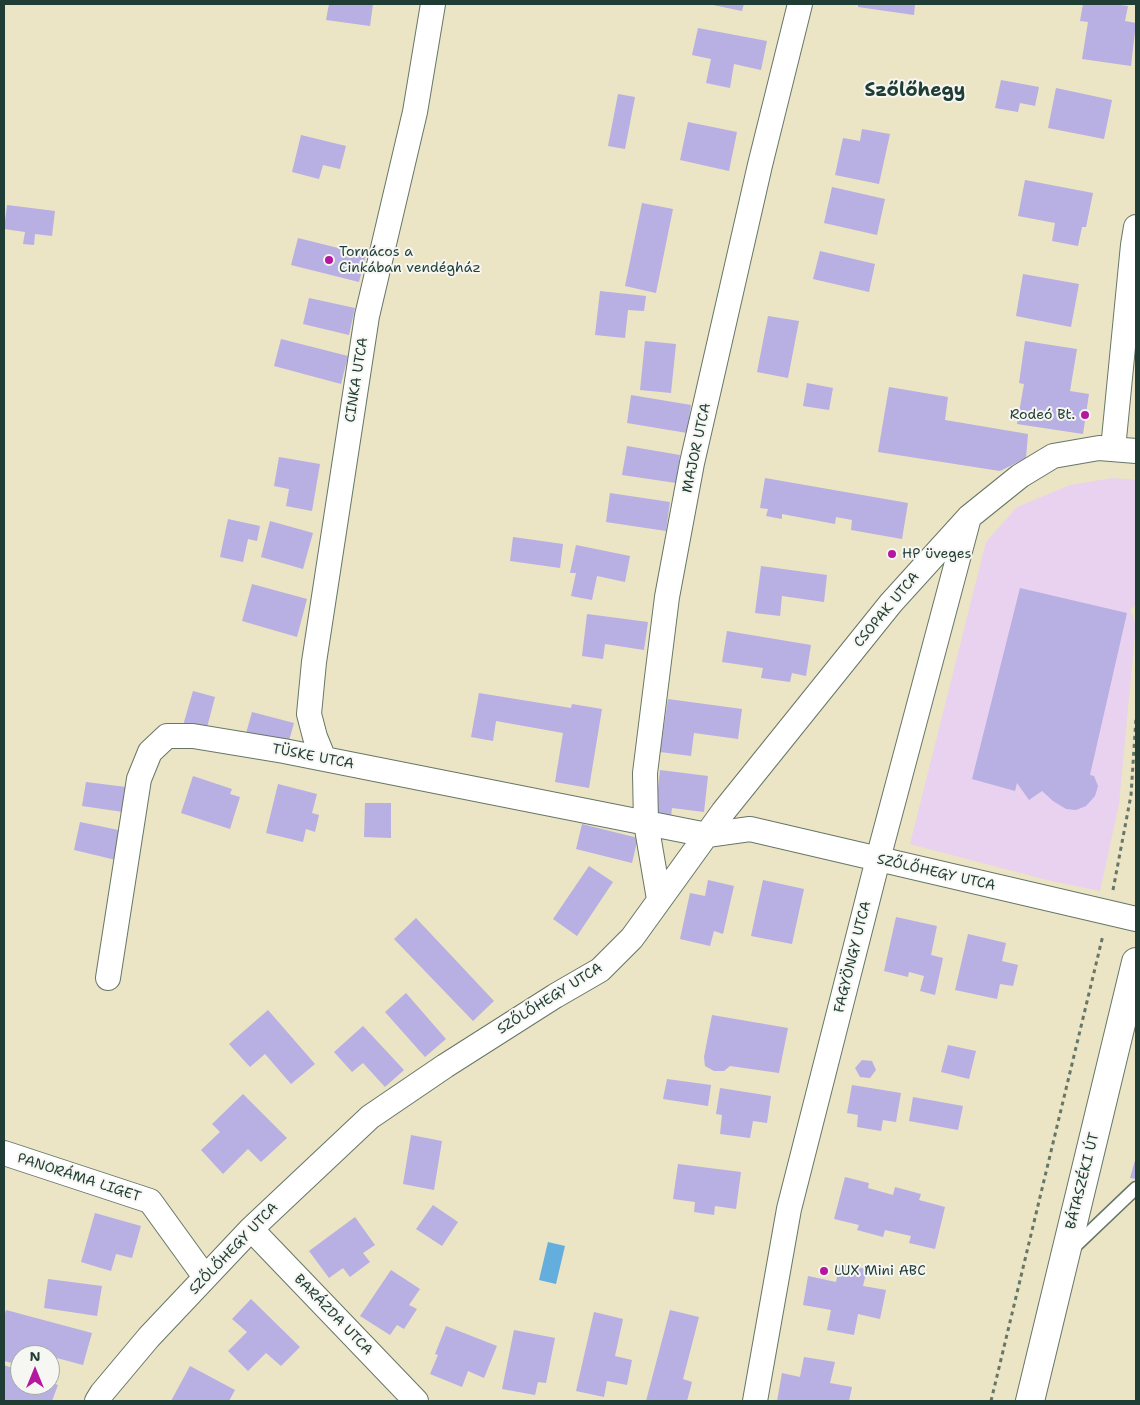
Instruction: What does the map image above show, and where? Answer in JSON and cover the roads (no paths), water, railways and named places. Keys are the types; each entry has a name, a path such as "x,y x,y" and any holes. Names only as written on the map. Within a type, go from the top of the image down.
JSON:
{"main road":[{"name":"BÁTASZÉKI ÚT","path":"1030,1401 1064,1256 1131,1015 1136,962"}],"street":[{"name":"CINKA UTCA","path":"324,759 310,714 314,662 367,316 415,112 433,4"},
{"name":"MAJOR UTCA","path":"659,899 646,822 645,774 667,598 690,473 760,165 800,4"},
{"path":"1112,449 1136,227"},
{"name":"CSOPAK UTCA","path":"707,835 729,804 891,604 969,516 1020,476 1053,456 1099,448 1136,451"},
{"name":"FAGYÖNGY UTCA","path":"755,1401 789,1209 878,859 969,516"},
{"name":"TÜSKE UTCA","path":"108,978 139,779 150,752 167,736 194,736 284,751 707,835"},
{"name":"SZŐLŐHEGY UTCA","path":"97,1401 149,1337 251,1229 370,1117 476,1046 600,970 632,938 707,835 750,829 1136,920"},
{"name":"PANORÁMA LIGET","path":"4,1153 150,1201 205,1277"},
{"name":"BARÁZDA UTCA","path":"251,1229 416,1401"}],"lane":[{"path":"1064,1256 1136,1188"}],"water":[{"path":"548,1242 565,1246 556,1284 539,1280"}],"place":[{"name":"Tornácos a Cinkában vendégház","path":"329,260"},
{"name":"Rodeó Bt.","path":"1085,415"},
{"name":"HP üveges","path":"892,554"},
{"name":"LUX Mini ABC","path":"824,1271"}],"district":[{"name":"Szőlőhegy","path":"915,91"}]}
